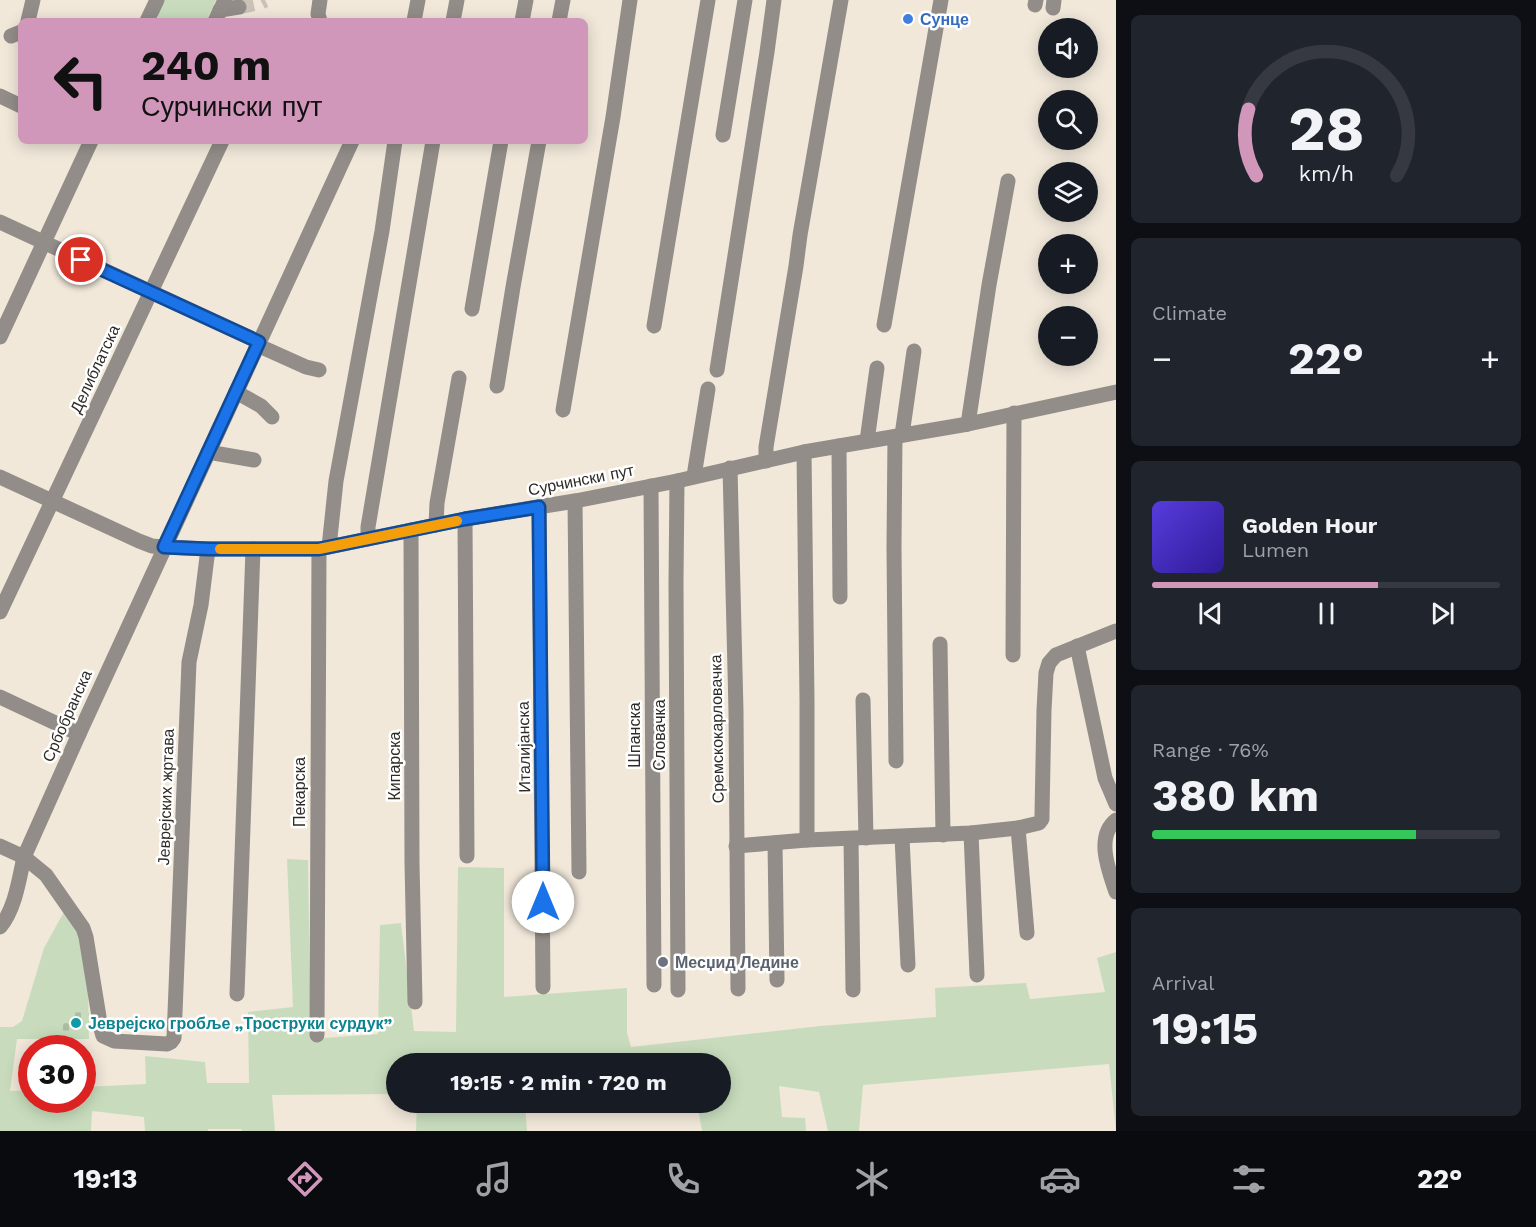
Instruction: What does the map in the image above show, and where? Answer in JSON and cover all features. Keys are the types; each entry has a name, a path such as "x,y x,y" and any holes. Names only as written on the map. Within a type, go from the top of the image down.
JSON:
{"street":[{"path":"29,18 33,0"},
{"path":"149,18 157,0"},
{"path":"319,18 320,0"},
{"path":"414,18 417,0"},
{"path":"454,18 457,0"},
{"path":"523,18 526,0"},
{"path":"560,18 563,0"},
{"path":"563,410 613,117 630,0"},
{"path":"654,326 708,0"},
{"path":"723,135 746,0"},
{"path":"717,370 774,0"},
{"path":"766,461 766,447 800,235 841,0"},
{"path":"884,325 941,0"},
{"path":"0,96 18,105"},
{"path":"0,337 90,144"},
{"name":"Делиблатска","path":"0,612 221,144"},
{"name":"Србобранска","path":"0,927 10,909 24,857 79,734 351,144"},
{"name":"Пекарска","path":"317,1035 324,548 382,231 395,144"},
{"path":"368,539 368,526 432,144"},
{"path":"472,309 500,144"},
{"path":"497,386 538,144"},
{"path":"968,424 989,285 1008,181"},
{"path":"0,222 151,291 306,367 319,370"},
{"path":"896,761 894,547 899,436 914,351"},
{"path":"867,441 877,368"},
{"path":"436,525 437,503 459,378"},
{"path":"694,476 708,389"},
{"path":"236,392 261,406 272,417"},
{"name":"Сурчински пут","path":"0,477 145,544 208,549 324,548 465,519 677,481 804,452 968,424 1116,392"},
{"path":"1013,655 1014,413"},
{"path":"839,446 840,597"},
{"path":"208,452 254,460"},
{"path":"804,452 807,840"},
{"name":"Сремскокарловачка","path":"730,468 736,711 738,989"},
{"name":"Словачка","path":"677,481 678,990"},
{"name":"Шпанска","path":"651,486 654,985"},
{"path":"575,501 579,872"},
{"name":"Италијанска","path":"539,507 543,987"},
{"path":"465,519 467,856"},
{"name":"Кипарска","path":"411,530 412,863 415,1002"},
{"name":"Јеврејских жртава","path":"24,857 46,875 83,928 104,1036 114,1041 168,1044 173,1041 189,662 201,605 208,549"},
{"path":"237,994 254,549"},
{"path":"736,846 807,840 943,835 1036,825 1041,821 1042,814 1044,710 1046,673 1049,663 1056,655 1116,631"},
{"path":"940,644 943,835"},
{"path":"1077,646 1105,778 1116,804"},
{"path":"0,697 79,734"},
{"path":"853,990 862,700"},
{"path":"1116,820 1107,831 1105,852 1116,892"},
{"path":"1018,828 1027,933"},
{"path":"971,833 977,975"},
{"path":"902,837 908,965"},
{"path":"775,843 777,980"},
{"path":"0,846 24,857"}],"green space":[{"path":"164,0 216,0 207,18 158,18 158,12"},
{"path":"287,859 308,860 311,1039 378,1034 380,925 401,923 414,1031 456,1032 458,867 504,868 504,997 627,988 627,1033 631,1047 820,1026 936,1017 935,988 1026,983 1030,999 1105,992 1097,958 1116,952 1116,1131 1109,1064 863,1085 859,1131 828,1131 819,1092 779,1086 782,1117 805,1118 806,1131 702,1131 699,1113 731,1113 731,1053 386,1053 386,1094 272,1095 275,1131 208,1129 208,1131 145,1131 144,1117 96,1111 96,1086 146,1084 145,1056 205,1062 207,1083 249,1083 248,1012 293,1007"},
{"path":"65,910 79,934 88,981 89,1035 18,1035 10,1091 18,1091 18,1113 92,1113 91,1131 0,1131 0,1027 13,1027 22,1021 44,948"},
{"path":"89,1012 89,1033 61,1032 63,1013"},
{"path":"417,1113 526,1113 527,1131 416,1131"}],"tunnel":[{"path":"239,7 265,0"}],"slow traffic":[{"path":"220,549 311,550 457,521"}],"place":[{"name":"Сунце","path":"908,19"},
{"name":"Месџид Ледине","path":"663,962"},
{"name":"Јеврејско гробље „Троструки сурдук”","path":"76,1023"}],"route":[{"path":"81,260 259,342 164,547 311,550 465,519 539,507 543,902"}]}
